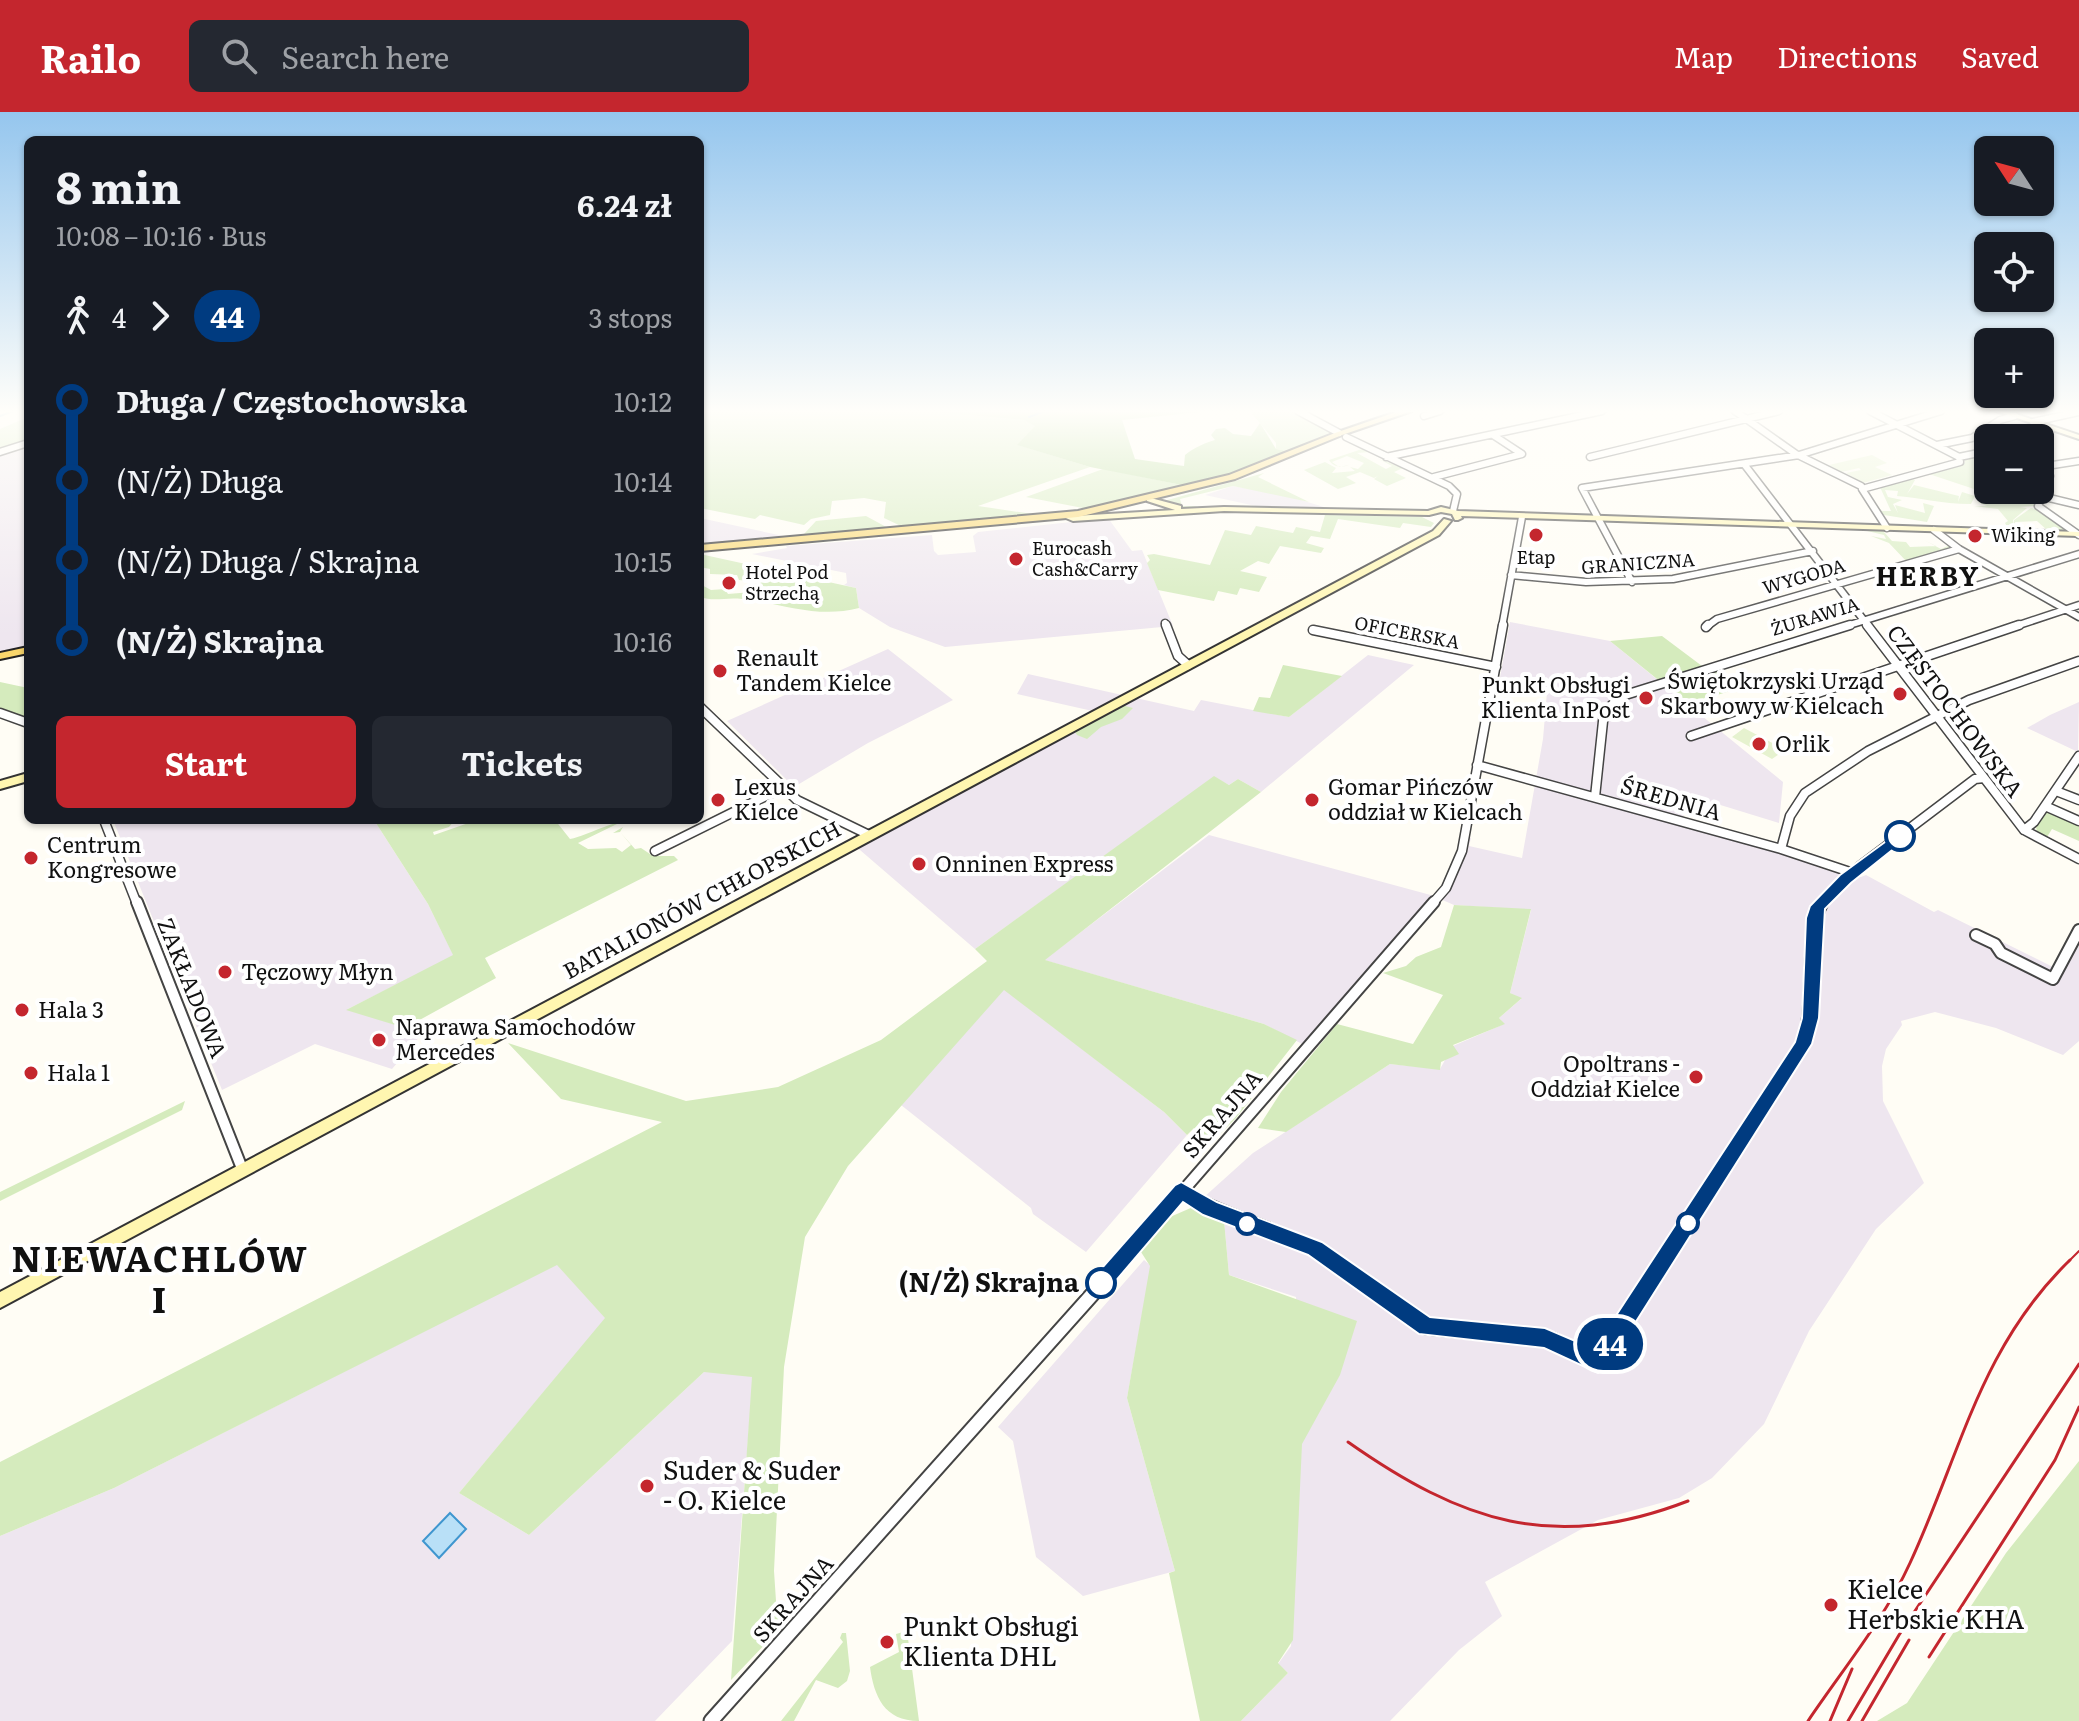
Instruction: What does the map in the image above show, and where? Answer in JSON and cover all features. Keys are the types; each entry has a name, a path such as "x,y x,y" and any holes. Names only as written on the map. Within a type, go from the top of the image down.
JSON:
{"main road":[{"path":"704,548 1065,516 1197,486"},
{"path":"0,656 24,651"}],"street":[{"path":"1449,486 1453,513"},
{"path":"1596,486 1583,488 1632,582"},
{"name":"CZĘSTOCHOWSKA","path":"1761,486 2024,830 2079,859"},
{"path":"1859,486 1887,528"},
{"path":"1862,488 1869,486"},
{"path":"1150,499 1155,504 1185,510"},
{"path":"2054,499 2079,505"},
{"path":"2040,504 2039,507 2079,534"},
{"path":"1065,516 1073,519 1185,510 1354,512 1439,517 1453,513 2079,534"},
{"path":"1439,517 1453,513"},
{"name":"BATALIONÓW CHŁOPSKICH","path":"0,1300 1425,538 1439,517"},
{"name":"SKRAJNA","path":"711,1721 948,1461 1446,888 1460,858 1520,517"},
{"path":"1934,530 1959,549 2079,617"},
{"name":"WYGODA","path":"1706,627 1717,619 1959,549"},
{"name":"GRANICZNA","path":"1511,575 1578,582 1632,582 1689,577 1813,551"},
{"name":"ŻURAWIA","path":"1595,797 1604,712 1610,703 1863,619 2079,554"},
{"path":"1691,736 2079,605"},
{"path":"1165,623 1178,656 1188,665"},
{"name":"OFICERSKA","path":"1313,630 1496,667"},
{"path":"1781,849 1790,816 1805,793 1868,751 1969,700 2079,661"},
{"path":"704,711 810,808 857,826 869,835"},
{"path":"0,713 24,722"},
{"path":"2024,830 2045,806 2079,756"},
{"name":"ŚREDNIA","path":"1477,765 1781,849 1853,873"},
{"path":"1181,1191 1210,1208 1315,1248 1426,1327 1545,1338 1598,1362 1803,1044 1811,1018 1815,911 1827,894 1853,873 1975,779 1984,778"},
{"path":"0,787 24,781"},
{"path":"655,851 784,787"},
{"path":"2056,791 2079,800"},
{"path":"2045,806 2079,821"},
{"name":"ZAKŁADOWA","path":"106,824 243,1171"},
{"path":"1976,935 1995,944 2001,953 2053,979 2079,930"}],"shaded area":[{"path":"0,486 24,486 24,647 0,653"},
{"path":"1233,486 1288,496 1327,508 1256,506 1205,495"},
{"path":"1108,518 1132,551 1142,550 1173,626 945,647 890,627 859,608 856,588 844,585 847,583 846,573 752,554 786,546 932,535 934,551 938,555 976,552 973,536 978,532"},
{"path":"704,519 788,537 704,543"},
{"path":"1510,622 1610,641 1783,782 1779,823 1688,795 1682,823 1861,877 1866,875 1934,912 1938,910 2055,968 2079,927 2079,1041 2063,1055 1996,1028 1935,1012 1901,1021 1902,1025 1886,1049 1882,1066 1883,1101 1924,1183 1876,1229 1809,1331 1764,1424 1712,1478 1679,1498 1598,1520 1485,1582 1502,1616 1459,1650 1390,1721 1241,1721 1288,1673 1278,1664 1291,1646 1301,1445 1296,1297 1229,1275 1224,1220 1193,1207 1253,1153 1390,1064 1440,1069 1453,1046 1504,1024 1499,1018 1521,999 1510,993 1531,910 1454,905 1438,898 1306,1046 1264,1024 1044,960 1209,835 1438,897 1465,836 1471,838 1469,846 1522,858 1543,739 1547,692 1499,683"},
{"path":"888,649 953,700 868,743 794,787 727,721"},
{"path":"1368,655 1414,665 1261,792 1238,779 1229,785 1214,777 975,949 853,844 1097,712 1017,694 1028,674 1194,711 1201,700 1289,717"},
{"path":"2079,702 2078,752 2027,728 2050,715"},
{"path":"115,824 377,824 428,904 454,956 348,1009 405,1028 420,1019 427,1028 392,1069 315,1044 222,1090"},
{"path":"1004,989 1164,1112 1187,1135 1086,1252 1033,1214 1031,1208 901,1105"},
{"path":"1144,1260 1151,1266 1127,1398 1175,1571 1083,1596 1036,1557 1013,1441 998,1427"},
{"path":"557,1264 606,1318 459,1493 529,1535 705,1371 753,1376 732,1641 655,1721 0,1721 0,1536 114,1488"}],"green space":[{"path":"704,486 1035,486 978,506 1039,515 903,527 884,518 886,502 864,498 832,501 830,515 811,519 804,525 760,515 755,519 704,509"},
{"path":"1056,486 1192,487 1088,509 1026,497"},
{"path":"1217,486 1233,486 1180,499 1182,506 1197,506 1189,508 1164,501"},
{"path":"1233,486 1277,486 1309,502"},
{"path":"1880,486 1912,486 1907,494 1913,486 1918,486 1959,496 1958,502 1962,492 1974,496 1971,504 1960,504 1897,496 1898,491 1885,490 1888,497 1902,500 1893,504 1898,513 1895,505 1925,513 1923,503 1934,506 1927,522 1884,515 1873,502 1882,511 1891,511"},
{"path":"1982,504 2034,504 2020,507 2027,508 2013,520 2013,528 2014,520 2031,508 2041,510 2070,531 2047,530 2037,521 2015,522 2017,529 2002,529 2008,528 2005,523 2008,521 1998,509 1974,506 1987,506"},
{"path":"1325,515 1422,517 1434,523 1431,527 1403,523 1400,528 1338,519 1330,539 1311,536 1306,543 1324,548 1321,553 1280,546 1269,564 1258,561 1240,571 1267,577 1259,592 1240,588 1237,595 1218,591 1214,601 1158,590 1147,563 1150,560 1147,555 1154,554 1210,565 1225,530 1251,535 1256,526 1293,533 1296,527 1320,532"},
{"path":"866,516 890,529 804,534 816,521"},
{"path":"1863,530 1894,530 1884,532 1892,541 1906,542 1910,547 1935,546 1941,549 1948,546 1946,543 1951,547 1907,562 1889,543 1871,536 1886,539 1884,535"},
{"path":"704,555 856,588 859,608 828,612 742,599 704,598 704,586 711,590 725,589 728,594 752,592 756,582 739,580 737,575 710,574 710,569 704,568"},
{"path":"1662,636 1702,666 1710,664 1743,687 1688,704 1610,641"},
{"path":"1283,665 1342,676 1289,717 1253,711 1259,697 1270,698"},
{"path":"0,682 24,687 24,717 0,709"},
{"path":"1121,705 1133,708 1122,719 1101,727 1087,739 1077,735 1074,730"},
{"name":"Orlik","path":"1744,728 1785,750 1772,759 1732,737"},
{"path":"1214,776 1229,785 1238,779 1261,792 1045,960 1264,1024 1297,1040 1236,1118 1210,1144 1194,1128 1187,1135 1164,1112 1004,990 848,1166 805,1237 784,1367 774,1571 776,1601 784,1624 731,1680 752,1377 704,1372 529,1535 459,1493 605,1318 557,1265 114,1488 0,1536 0,1462 662,1122 561,1099 508,1043 686,1101 778,1087 881,1040 987,961 975,949"},
{"path":"2048,811 2079,823 2079,841 2052,829 2047,837 2037,832 2036,827"},
{"path":"377,824 452,824 433,832 434,835 466,824 558,824 570,839 617,824 578,843 588,849 616,848 622,852 631,845 620,832 635,849 641,848 653,856 674,856 678,860 485,958 496,978 405,1028 346,1010 453,955 428,904"},
{"path":"1454,905 1531,909 1510,993 1522,998 1499,1018 1505,1024 1453,1045 1459,1054 1441,1062 1440,1070 1390,1064 1286,1132 1258,1128 1281,1092 1337,1024 1413,1044 1443,995 1383,973 1406,966 1416,957 1441,947"},
{"path":"185,1101 182,1110 0,1201 0,1192"},
{"path":"1193,1207 1224,1220 1229,1275 1357,1321 1340,1375 1302,1444 1293,1640 1278,1663 1288,1673 1241,1721 1200,1721 1169,1573 1175,1571 1127,1398 1150,1266 1141,1252 1170,1217"},
{"path":"2079,1461 2079,1721 1877,1721 1907,1703 2006,1553"},
{"path":"907,1631 919,1721 897,1717 889,1712 874,1688 870,1667 899,1652 896,1634"},
{"path":"842,1633 846,1633 850,1671 847,1681 838,1688 816,1680 794,1721 781,1721 843,1642 840,1638"}],"water":[{"path":"450,1513 466,1529 439,1558 423,1541"}],"railway":[{"path":"2070,1260 2079,1251"},
{"path":"1808,1721 1900,1584 1993,1365 2039,1293 2070,1260"},
{"path":"1848,1721 1899,1635 2079,1364"},
{"path":"1929,1657 2055,1460 2079,1407"},
{"path":"1348,1442 1430,1492 1470,1510 1510,1521 1551,1526 1594,1525 1639,1517 1688,1501"},
{"path":"1862,1721 1909,1640"},
{"path":"1830,1721 1852,1669"}],"bus line":[{"name":"44","path":"1101,1283 1181,1191 1210,1208 1315,1248 1336,1267 1426,1327 1545,1338 1560,1342 1598,1362 1803,1044 1811,1018 1814,918 1818,906 1827,894 1900,836"}],"place":[{"name":"Etap","path":"1536,535"},
{"name":"Wiking","path":"1975,536"},
{"name":"Eurocash Cash&Carry","path":"1016,559"},
{"name":"Hotel Pod Strzechą","path":"729,583"},
{"name":"Renault Tandem Kielce","path":"720,671"},
{"name":"Świętokrzyski Urząd Skarbowy w Kielcach","path":"1900,694"},
{"name":"Punkt Obsługi Klienta InPost","path":"1646,698"},
{"name":"Orlik","path":"1759,744"},
{"name":"Lexus Kielce","path":"718,800"},
{"name":"Gomar Pińczów oddział w Kielcach","path":"1312,800"},
{"name":"Centrum Kongresowe","path":"31,858"},
{"name":"Onninen Express","path":"919,864"},
{"name":"Tęczowy Młyn","path":"225,972"},
{"name":"Hala 3","path":"22,1010"},
{"name":"Naprawa Samochodów Mercedes","path":"379,1040"},
{"name":"Hala 1","path":"31,1073"},
{"name":"Opoltrans - Oddział Kielce","path":"1696,1077"},
{"name":"(N/Ż) Skrajna","path":"1101,1283"},
{"name":"Suder & Suder - O. Kielce","path":"647,1486"},
{"name":"Kielce Herbskie KHA","path":"1831,1605"},
{"name":"Punkt Obsługi Klienta DHL","path":"887,1642"}],"district":[{"name":"HERBY","path":"1928,577"},
{"name":"NIEWACHLÓW I","path":"160,1280"}]}
